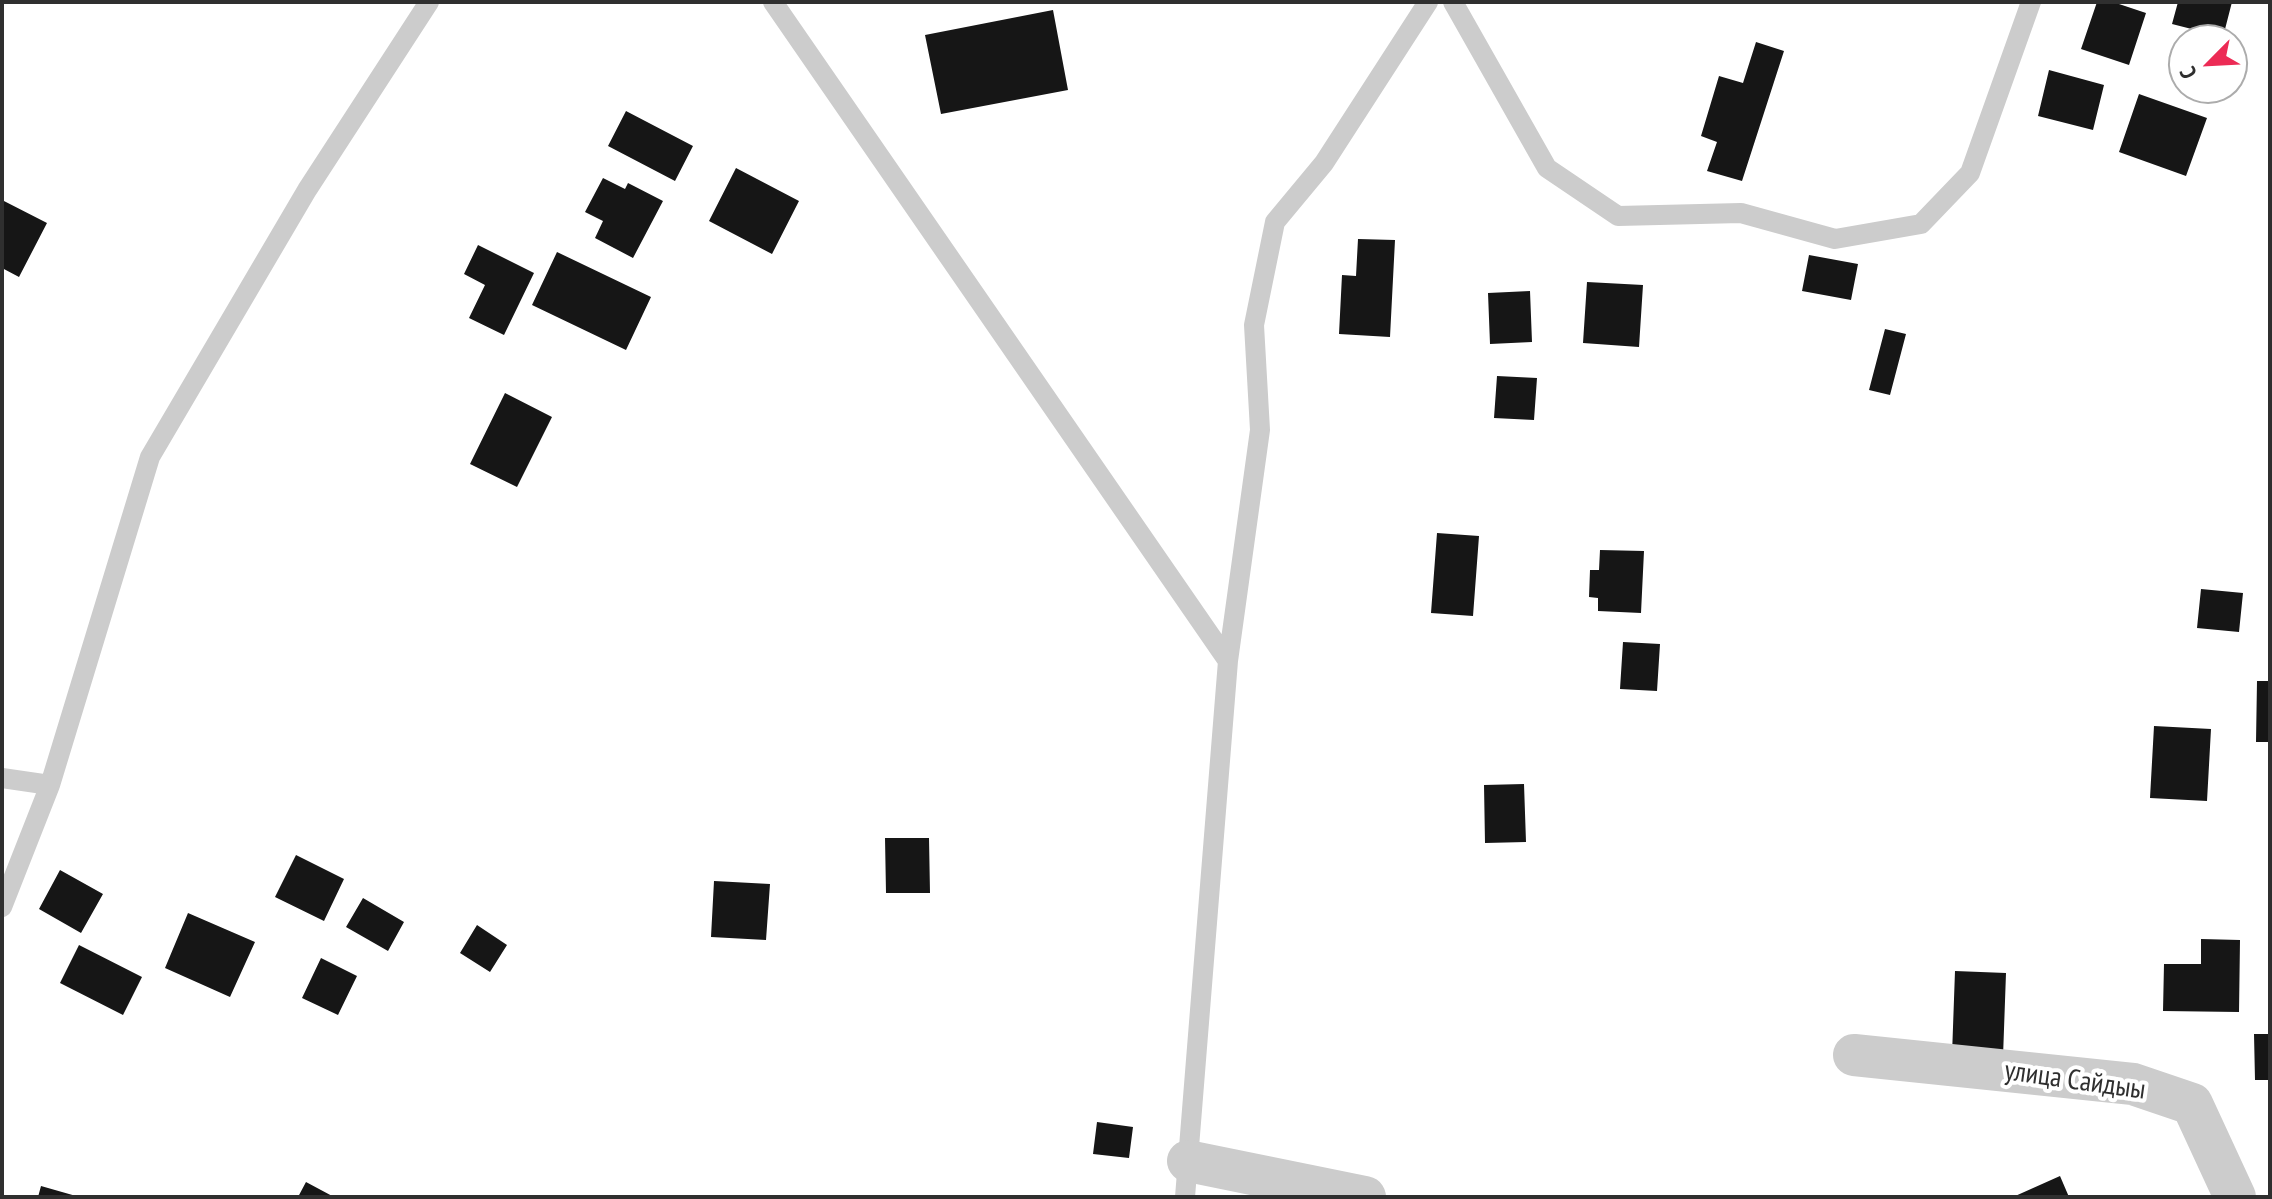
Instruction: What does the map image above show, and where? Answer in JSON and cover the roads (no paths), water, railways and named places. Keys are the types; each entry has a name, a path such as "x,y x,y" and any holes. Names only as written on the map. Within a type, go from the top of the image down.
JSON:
{"street":[{"name":"улица Сайдыы","path":"1854,1055 2133,1084 2192,1104 2235,1197"},
{"path":"1186,1179 1365,1197"}],"lane":[{"path":"2,907 50,785 150,457 307,190 429,2"},
{"path":"773,2 1228,661"},
{"path":"1186,1179 1228,661 1260,430 1254,325 1275,222 1324,163 1428,2"},
{"path":"1453,2 1547,168 1618,216 1741,213 1835,239 1921,224 1970,173 2031,2"},
{"path":"2,778 50,785"}]}
